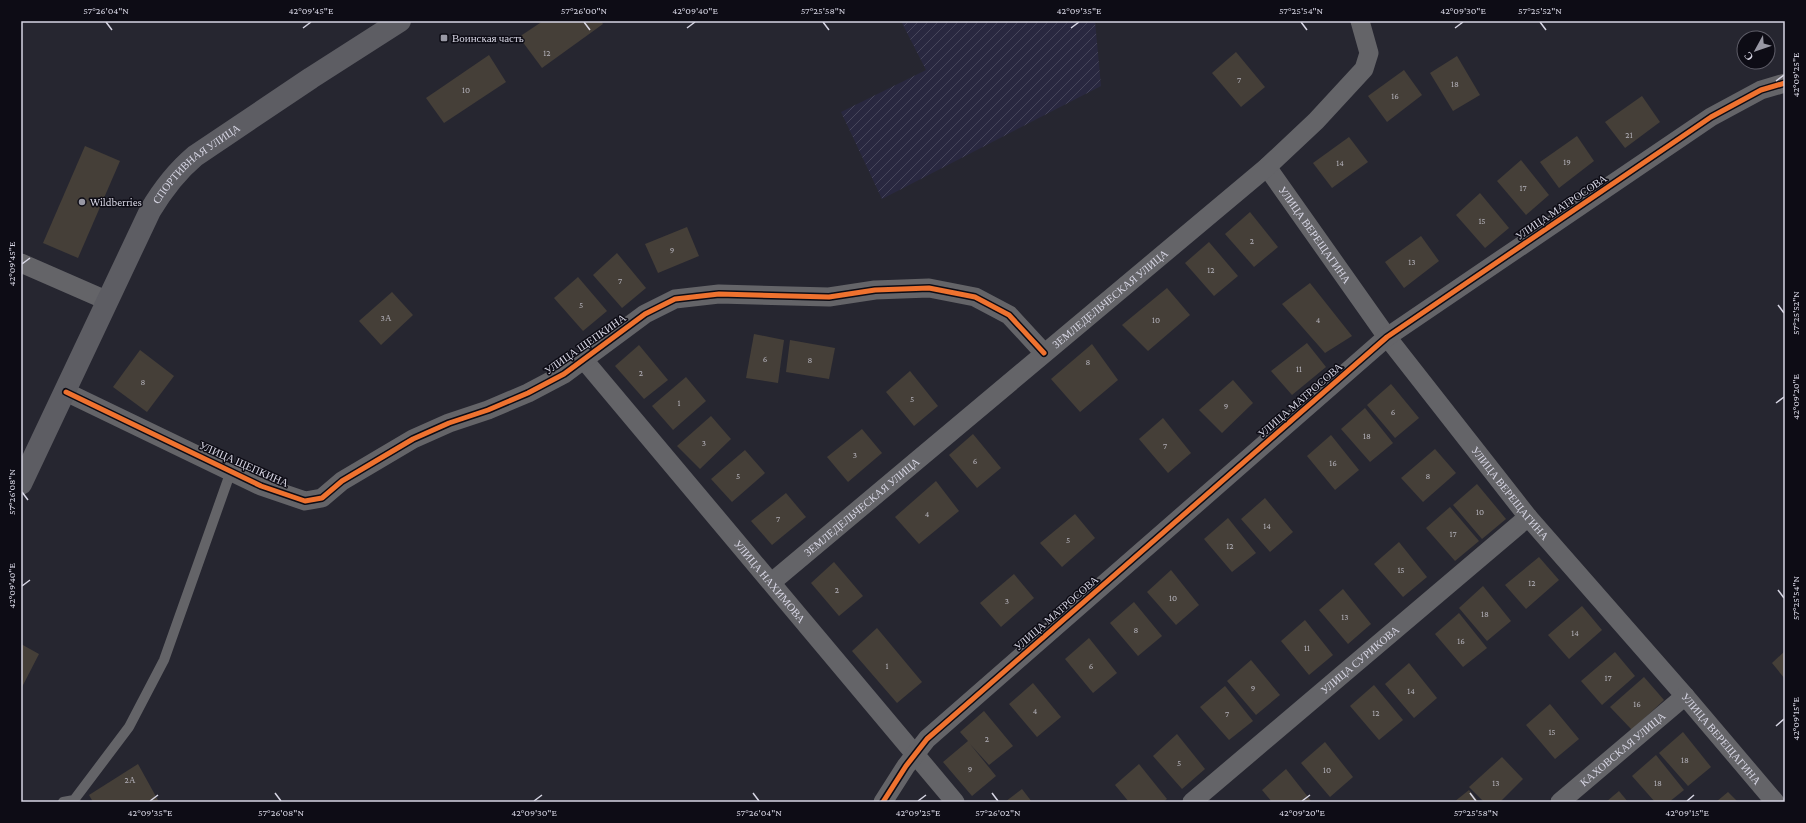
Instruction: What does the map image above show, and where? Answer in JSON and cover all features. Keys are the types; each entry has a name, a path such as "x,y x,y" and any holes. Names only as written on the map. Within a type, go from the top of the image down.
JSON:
{"street":[{"name":"СПОРТИВНАЯ УЛИЦА","path":"21,484 66,392 150,211 166,185 183,166 311,78 400,21"},
{"name":"ЗЕМЛЕДЕЛЬЧЕСКАЯ УЛИЦА","path":"772,582 1267,167 1316,121 1364,69 1369,53 1360,21"},
{"name":"УЛИЦА МАТРОСОВА","path":"884,802 915,754 927,739 1387,337 1711,117 1761,90 1785,83"},
{"name":"УЛИЦА ВЕРЕЩАГИНА","path":"1267,167 1387,337 1528,517 1685,696 1775,802"},
{"path":"21,263 108,301"},
{"name":"УЛИЦА ЩЕПКИНА","path":"66,392 261,486 305,501 322,498 342,481 413,439 449,423 488,410 528,394 564,374 645,314 674,299 719,294 829,297 875,290 929,288 975,297 1009,315 1044,353"},
{"name":"УЛИЦА НАХИМОВА","path":"584,360 772,582 955,802"},
{"name":"УЛИЦА СУРИКОВА","path":"1192,802 1528,517"},
{"name":"КАХОВСКАЯ УЛИЦА","path":"1560,802 1685,696"}],"lane":[{"path":"63,802 75,801 129,727 164,660 231,471"}],"shaded area":[{"path":"901,21 1095,21 1101,86 882,199 841,112 926,70"}],"building":[{"path":"543,21 601,21 603,24 542,68 519,37"},
{"path":"1236,52 1265,87 1241,107 1212,73"},
{"path":"489,55 506,82 444,123 426,98"},
{"path":"1457,56 1480,95 1453,111 1430,73"},
{"path":"1404,70 1422,95 1387,122 1368,96"},
{"path":"1642,96 1660,122 1625,148 1605,122"},
{"path":"1577,136 1594,161 1559,188 1540,162"},
{"path":"1349,137 1368,162 1332,188 1313,163"},
{"name":"Wildberries","path":"85,146 120,161 78,258 43,243"},
{"path":"1521,160 1549,195 1526,215 1497,181"},
{"path":"1480,193 1509,228 1485,248 1456,215"},
{"path":"1250,212 1278,247 1254,267 1225,234"},
{"path":"687,227 699,256 658,273 645,244"},
{"path":"1421,236 1439,261 1404,288 1385,262"},
{"path":"1209,242 1238,276 1214,296 1185,263"},
{"path":"617,253 646,288 622,308 593,275"},
{"path":"578,277 607,311 583,331 554,298"},
{"path":"1310,283 1352,336 1325,353 1282,304"},
{"path":"1167,288 1190,315 1148,351 1122,325"},
{"path":"392,292 413,315 381,345 359,321"},
{"path":"754,334 784,340 778,383 746,378"},
{"path":"790,340 835,348 829,379 786,372"},
{"path":"1307,343 1326,367 1292,395 1271,371"},
{"path":"1092,344 1118,380 1080,412 1051,379"},
{"path":"639,345 668,380 644,399 615,366"},
{"path":"140,350 174,376 147,412 113,387"},
{"path":"910,371 938,406 914,426 886,392"},
{"path":"686,377 706,401 673,430 652,406"},
{"path":"1233,380 1253,403 1222,433 1199,410"},
{"path":"1391,384 1419,418 1395,438 1367,405"},
{"path":"1365,408 1393,443 1370,462 1341,429"},
{"path":"711,416 731,439 700,469 677,446"},
{"path":"1163,418 1191,453 1168,473 1139,439"},
{"path":"862,429 882,453 848,482 827,457"},
{"path":"973,434 1001,468 977,488 949,455"},
{"path":"1331,435 1359,470 1335,490 1307,456"},
{"path":"1435,449 1456,473 1423,502 1401,478"},
{"path":"745,450 765,473 732,502 711,479"},
{"path":"936,481 959,511 919,544 895,517"},
{"path":"1477,484 1506,519 1482,539 1453,505"},
{"path":"786,493 806,517 772,545 751,521"},
{"path":"1265,498 1293,532 1270,552 1241,519"},
{"path":"1450,507 1479,541 1455,561 1426,528"},
{"path":"1075,514 1095,538 1062,567 1040,543"},
{"path":"1228,518 1256,553 1232,572 1204,539"},
{"path":"1399,542 1427,577 1403,597 1374,564"},
{"path":"1539,557 1559,580 1526,609 1505,585"},
{"path":"834,562 863,596 839,616 811,583"},
{"path":"1171,570 1199,605 1176,625 1147,592"},
{"path":"1014,574 1034,598 1001,627 980,603"},
{"path":"1483,586 1511,621 1487,641 1459,608"},
{"path":"1343,589 1371,624 1348,644 1319,610"},
{"path":"1134,602 1162,636 1138,656 1110,623"},
{"path":"1582,606 1602,630 1569,659 1548,635"},
{"path":"1459,613 1487,648 1463,667 1435,634"},
{"path":"1305,620 1333,655 1309,675 1281,641"},
{"path":"877,628 922,682 897,703 852,651"},
{"path":"1089,638 1117,673 1093,693 1065,659"},
{"path":"21,644 39,654 21,689"},
{"path":"1785,651 1785,679 1772,663"},
{"path":"1615,652 1635,676 1602,705 1581,681"},
{"path":"1251,660 1280,695 1256,715 1227,681"},
{"path":"1409,663 1437,698 1414,718 1385,684"},
{"path":"1644,677 1664,700 1632,730 1610,707"},
{"path":"1033,683 1061,717 1037,737 1009,704"},
{"path":"1374,685 1403,720 1379,740 1350,706"},
{"path":"1225,686 1253,721 1229,740 1200,707"},
{"path":"1550,704 1579,739 1555,759 1526,725"},
{"path":"984,711 1013,746 989,765 970,744 996,776 972,796 943,762 968,741 960,732"},
{"path":"1683,732 1711,767 1688,786 1659,753"},
{"path":"1177,734 1205,769 1182,789 1153,756"},
{"path":"1325,742 1353,777 1330,797 1301,763"},
{"path":"1656,755 1684,790 1669,802 1655,802 1632,776"},
{"path":"1502,757 1523,779 1500,802 1484,802 1469,787"},
{"path":"138,764 159,802 93,802 89,795"},
{"path":"1139,764 1167,799 1163,802 1129,802 1115,785"},
{"path":"1286,769 1312,802 1272,802 1262,790"},
{"path":"1022,789 1032,802 1005,802"},
{"path":"1469,790 1479,802 1454,802"},
{"path":"1619,791 1628,802 1606,802"},
{"path":"1728,792 1738,802 1716,802"}],"cycle path":[{"path":"883,802 906,766 927,739 1387,337 1711,117 1761,90 1785,83"},
{"path":"66,392 261,486 305,501 322,498 342,481 413,439 449,423 488,410 528,393 564,374 645,314 675,299 719,294 829,297 875,290 929,288 975,297 1009,315 1044,353"}],"place":[{"name":"Воинская часть","path":"444,38"},
{"name":"Wildberries","path":"82,202"}]}
